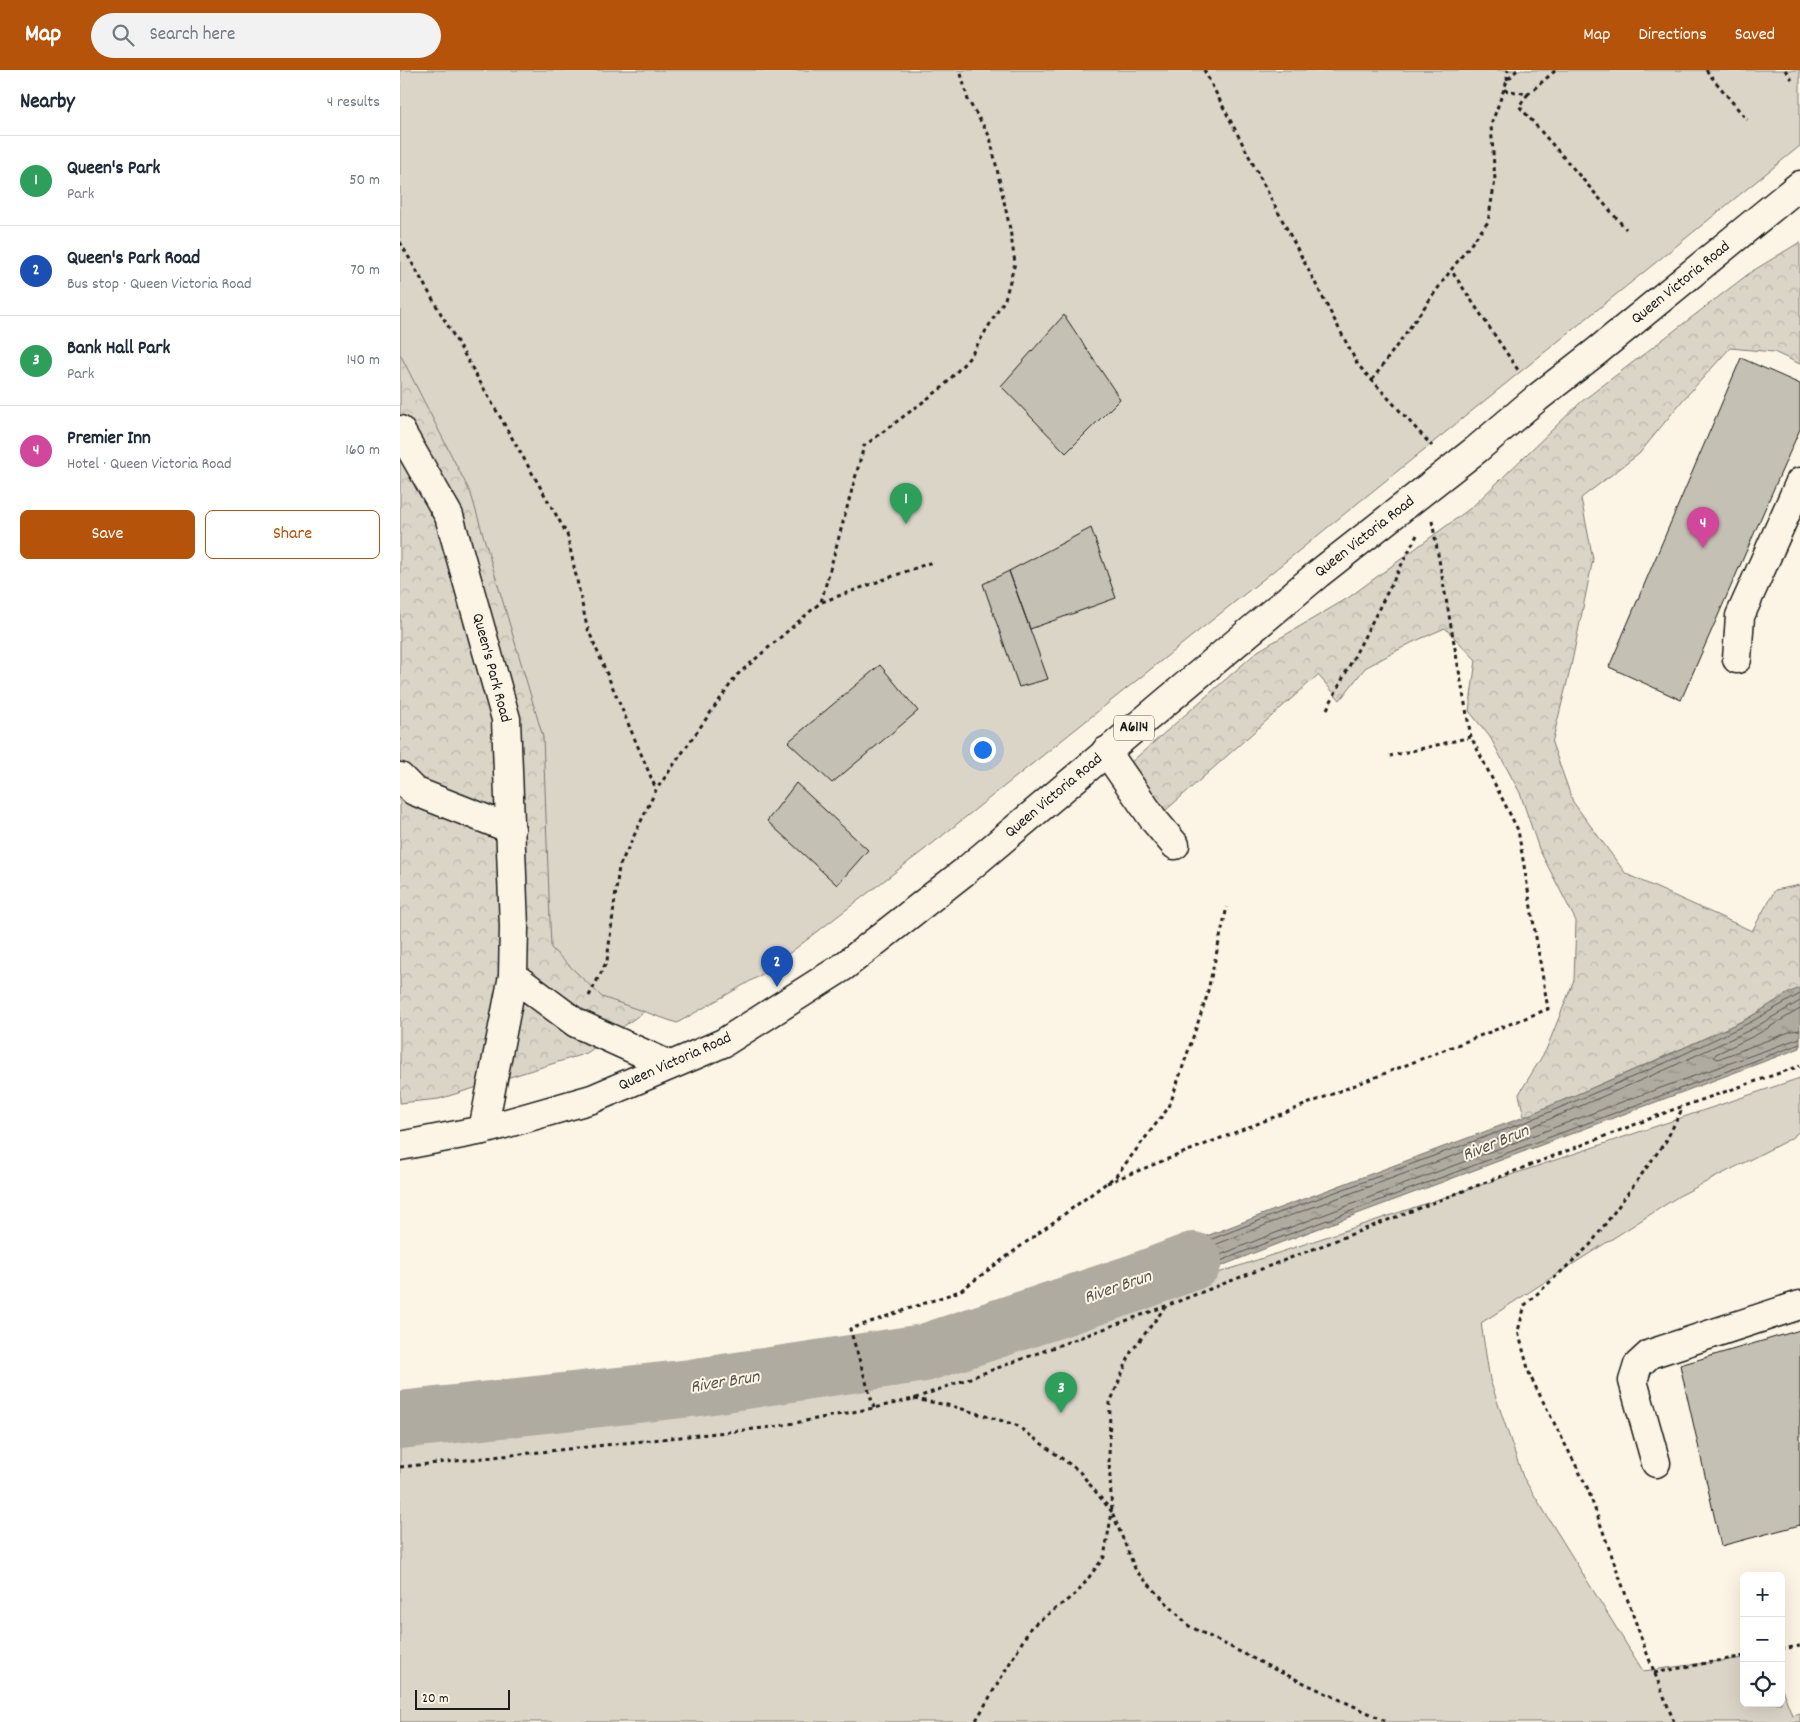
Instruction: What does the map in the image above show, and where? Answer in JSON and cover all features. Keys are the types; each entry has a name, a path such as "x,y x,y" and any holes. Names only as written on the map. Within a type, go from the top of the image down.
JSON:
{"main road":[{"name":"Queen Victoria Road","path":"400,1146 483,1130 592,1099 723,1043 843,967 964,872 1318,574 1596,352 1800,185"},
{"name":"Queen's Park Road","path":"400,430 449,516 506,719 514,926 513,976 483,1130"},
{"path":"1737,659 1740,616 1800,482"},
{"path":"1106,751 1154,820 1175,845"},
{"path":"400,777 414,791 511,829"},
{"path":"513,976 576,1023 669,1065"},
{"path":"1656,1463 1633,1381 1638,1365 1650,1354 1800,1305"}],"path":[{"path":"821,602 864,446 943,387 970,357 1005,299 1015,263 1010,229 990,136 968,100 960,70"},
{"path":"1204,70 1358,365 1452,468"},
{"path":"1508,70 1508,81"},
{"path":"1372,380 1488,222 1495,180 1491,125 1508,81 1517,70"},
{"path":"1556,70 1528,94 1519,106 1626,229"},
{"path":"1706,70 1747,120"},
{"path":"1785,70 1792,79"},
{"path":"1504,90 1528,94"},
{"path":"400,242 567,534 586,627 656,790"},
{"path":"1451,270 1537,398"},
{"path":"1107,1183 1548,1009 1518,830 1471,737 1430,511"},
{"path":"1327,709 1421,528"},
{"path":"576,1023 607,961 619,867 656,790 737,675 821,602 932,562"},
{"path":"1390,756 1471,737"},
{"path":"874,1408 850,1329 960,1290 1116,1176 1169,1107 1206,999 1227,907"},
{"path":"400,1467 773,1427 913,1399 1166,1306 1683,1107 1800,1066"},
{"path":"1674,1722 1654,1673 1587,1487 1530,1376 1518,1331 1525,1304 1590,1245 1666,1141 1683,1107"},
{"path":"975,1722 1031,1626 1078,1592 1104,1557 1112,1512 1110,1402 1132,1352 1166,1306"},
{"path":"913,1399 952,1406 1016,1425 1078,1471 1112,1512 1136,1571 1189,1626 1276,1670 1388,1722"},
{"path":"1785,1648 1800,1646"},
{"path":"1654,1673 1740,1657"}],"green space":[{"path":"400,70 1800,70 1800,146 937,840 761,975 677,1023 602,997 551,948 543,737 471,494 400,354"},
{"path":"400,242 682,984 587,1053 439,1099 400,1103"},
{"path":"1800,242 1800,364 1774,352 1730,348 1682,401 1639,454 1581,498 1593,559 1571,666 1552,743 1573,802 1626,874 1752,931 1775,890 1800,885 1800,988 1740,1022 1524,1117 1519,1094 1546,1050 1574,980 1576,921 1539,849 1520,793 1490,737 1469,711 1476,660 1445,628 1411,643 1365,668 1340,700 1318,675 1165,811 1129,764 1258,651 1348,598 1472,507 1581,402 1751,272"},
{"path":"1800,1078 1800,1131 1790,1139 1679,1196 1481,1323 1490,1380 1523,1477 1643,1671 1740,1659 1740,1707 1785,1707 1785,1697 1792,1715 1800,1713 1800,1722 400,1722 400,1435 842,1391 908,1377"}],"water":[{"path":"1800,988 1800,1048 1269,1247 1126,1304 1113,1272 1524,1117 1662,1058 1747,1019 1790,992"}],"building":[{"path":"1064,315 1120,399 1066,453 1001,386"},
{"path":"1741,358 1800,384 1800,429 1681,700 1609,667"},
{"path":"1091,528 1116,598 1030,629 1009,571"},
{"path":"1009,571 1048,679 1019,687 983,584"},
{"path":"880,665 918,711 832,783 788,742"},
{"path":"796,783 868,850 837,885 767,821"},
{"path":"1800,1330 1800,1525 1721,1546 1680,1365"}],"waterway":[{"name":"River Brun","path":"400,1420 691,1388 924,1353 1135,1283 1193,1261"}],"place":[{"name":"Queen's Park","path":"906,524"},
{"name":"Premier Inn","path":"1703,548"},
{"name":"Queen's Park Road","path":"777,987"},
{"name":"Bank Hall Park","path":"1061,1413"}]}
